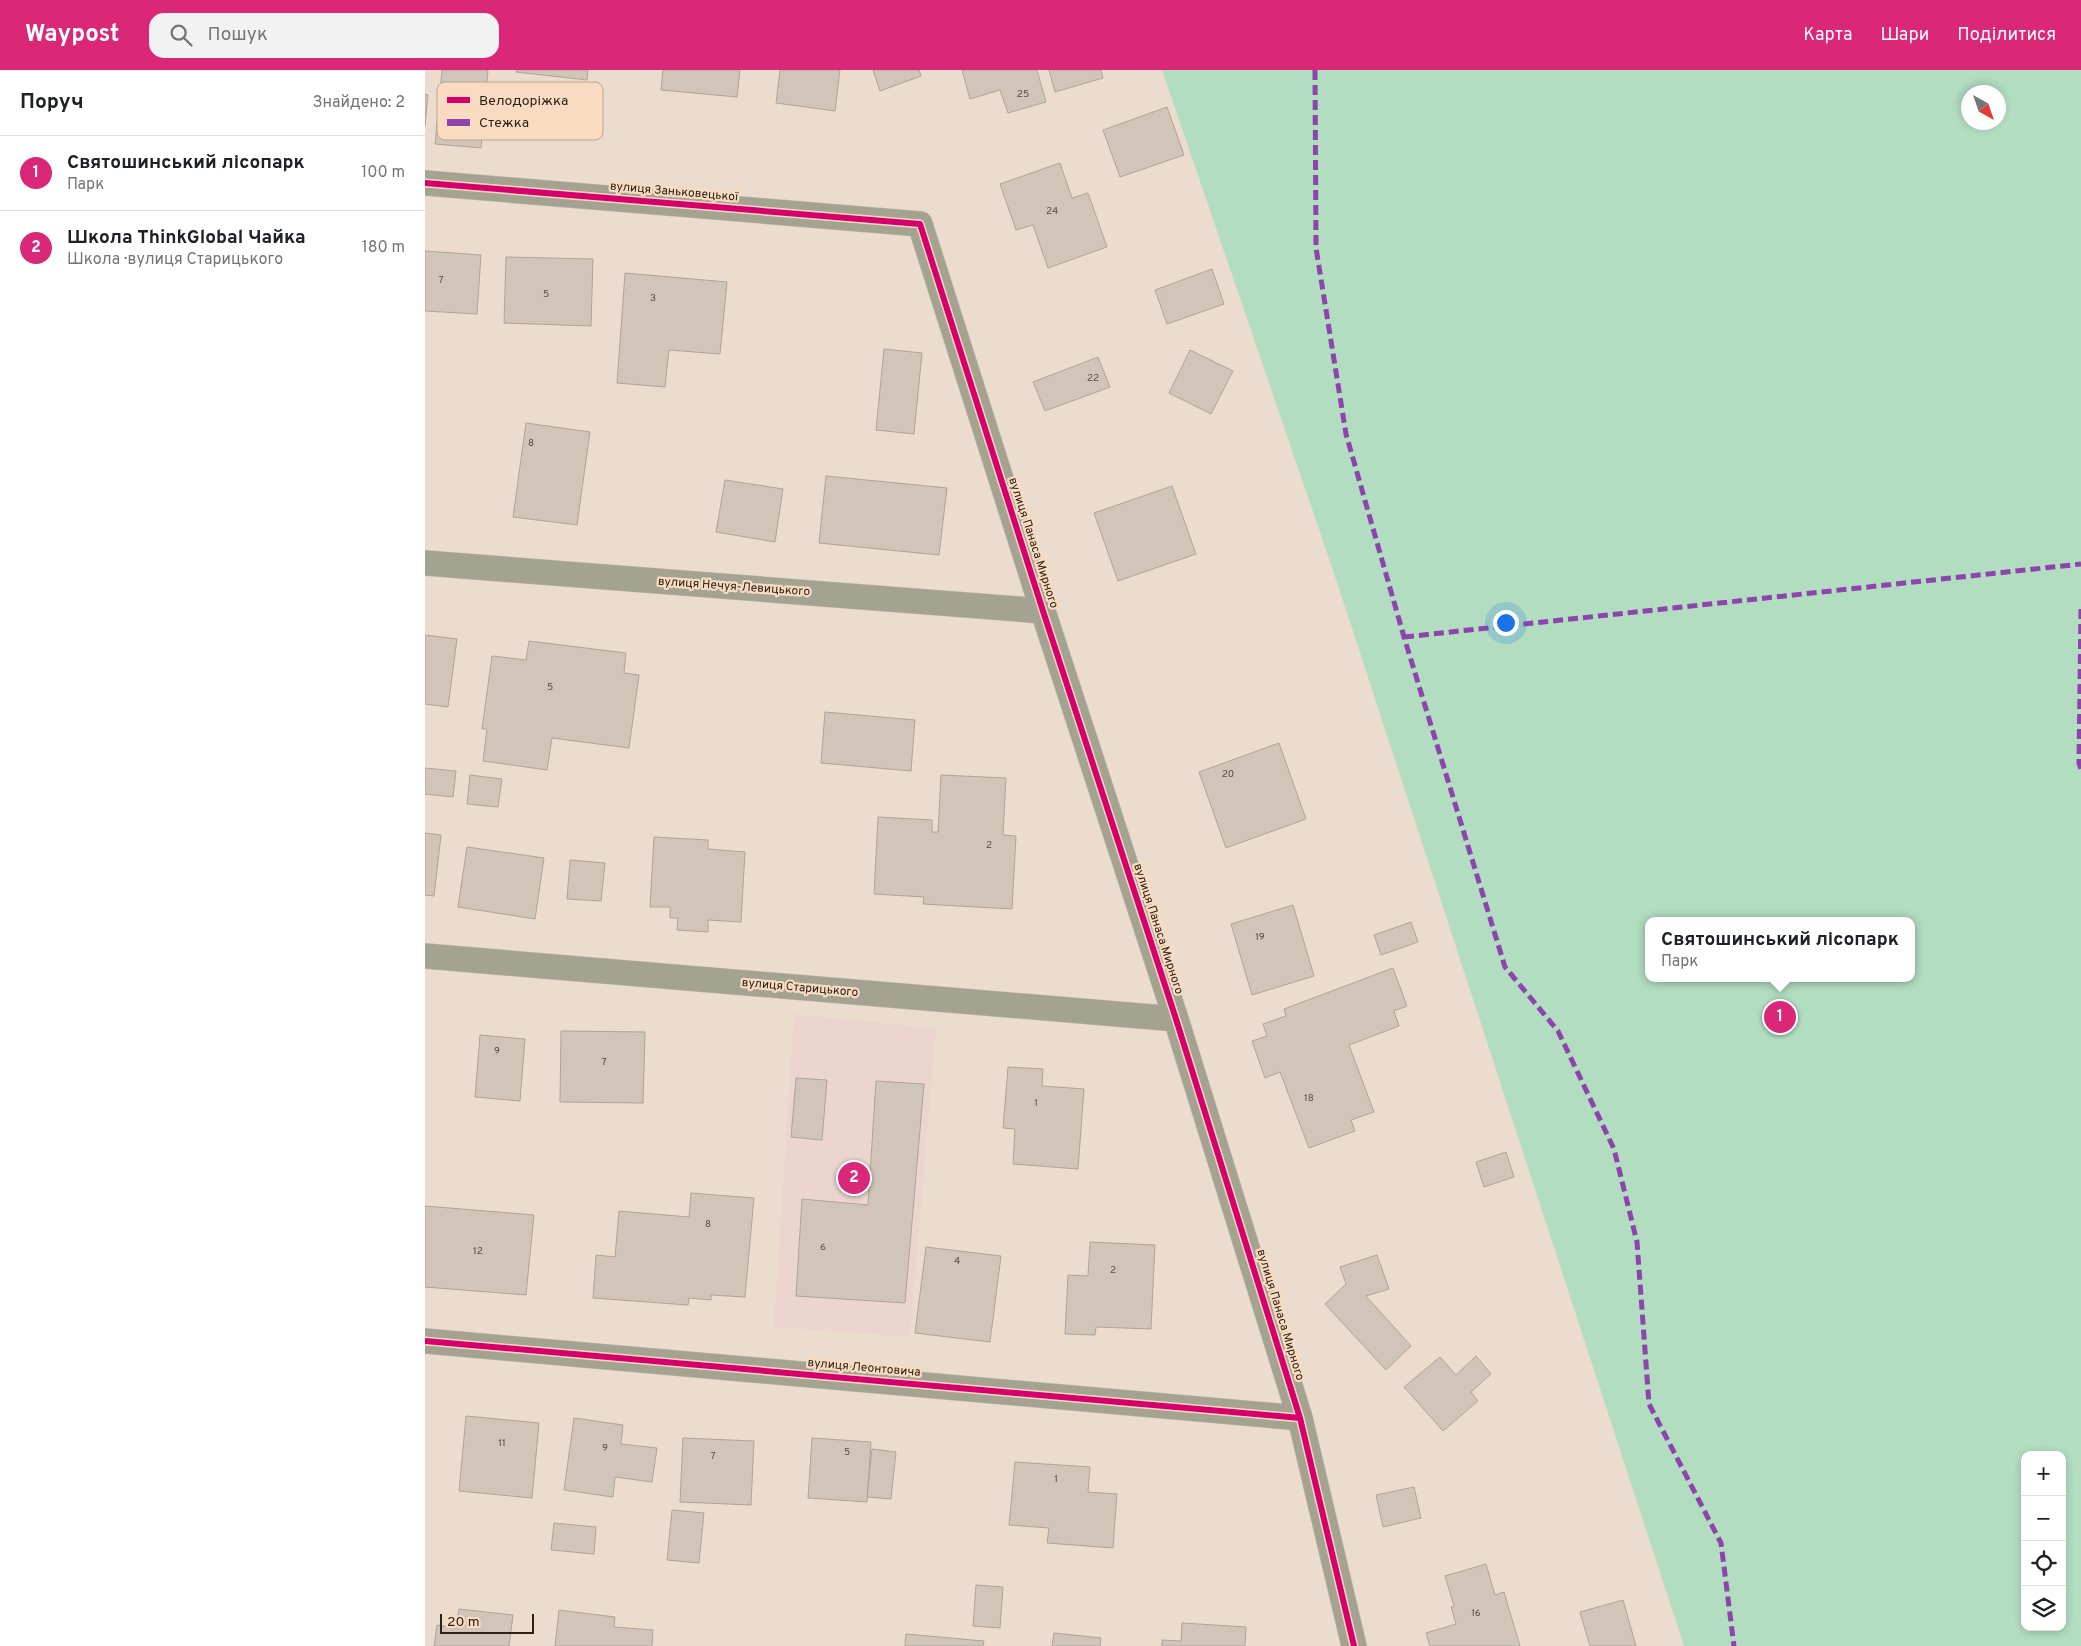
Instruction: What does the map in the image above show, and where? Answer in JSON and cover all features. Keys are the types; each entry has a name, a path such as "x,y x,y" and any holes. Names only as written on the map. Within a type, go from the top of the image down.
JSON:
{"street":[{"name":"вулиця Заньковецької","path":"425,183 920,224"},
{"name":"вулиця Панаса Мирного","path":"920,224 1043,611 1176,1019 1300,1418 1354,1646"},
{"name":"вулиця Нечуя-Левицького","path":"425,563 1043,611"},
{"name":"вулиця Старицького","path":"425,956 1176,1019"},
{"name":"вулиця Леонтовича","path":"425,1341 1300,1418"}],"shaded area":[{"path":"794,1014 936,1029 910,1337 774,1327"}],"green space":[{"path":"1162,70 2081,70 2081,1646 1684,1646 1336,579"}],"building":[{"path":"442,70 488,70 487,82 441,82"},
{"path":"517,70 588,70 587,80 516,72"},
{"path":"663,70 740,70 737,97 661,90"},
{"path":"780,70 840,70 835,111 776,103"},
{"path":"873,70 919,70 921,76 880,91"},
{"path":"962,70 1037,70 1046,102 1008,113 1000,90 970,99"},
{"path":"1049,70 1101,70 1103,78 1055,92"},
{"path":"425,94 428,95 425,126"},
{"path":"1167,107 1184,155 1120,177 1103,130"},
{"path":"437,123 437,140 482,140 481,148 435,144"},
{"path":"1060,163 1072,198 1088,193 1107,247 1048,268 1033,225 1016,230 1000,184"},
{"path":"425,251 481,255 477,314 425,311"},
{"path":"506,257 593,259 591,326 504,323"},
{"path":"1212,269 1224,304 1167,324 1155,290"},
{"path":"625,273 727,282 720,354 669,350 665,387 617,383"},
{"path":"884,349 922,353 914,434 876,430"},
{"path":"1190,350 1233,371 1211,414 1169,393"},
{"path":"1098,357 1110,387 1045,411 1033,382"},
{"path":"526,423 590,432 577,525 513,517"},
{"path":"826,476 947,488 939,555 819,543"},
{"path":"725,480 783,489 775,542 716,532"},
{"path":"1172,486 1196,554 1118,581 1094,513"},
{"path":"425,635 457,639 448,707 425,704"},
{"path":"529,641 626,653 624,673 639,675 629,748 552,738 547,770 483,761 487,729 482,729 492,656 526,660"},
{"path":"825,712 915,720 911,771 821,763"},
{"path":"1279,743 1306,819 1226,848 1199,772"},
{"path":"425,768 456,771 453,797 425,794"},
{"path":"470,775 502,779 498,807 467,804"},
{"path":"941,775 1006,778 1003,835 1016,836 1012,909 923,904 924,897 874,894 878,817 932,820 932,832 938,832"},
{"path":"425,833 441,835 434,896 425,895"},
{"path":"654,837 708,840 708,849 745,852 741,922 708,920 708,932 677,930 678,918 670,918 670,907 650,907"},
{"path":"467,847 544,858 535,919 458,907"},
{"path":"570,860 605,863 601,901 567,899"},
{"path":"1293,905 1314,976 1252,995 1231,924"},
{"path":"1411,922 1418,942 1381,955 1374,935"},
{"path":"1393,968 1407,1006 1394,1011 1399,1026 1349,1045 1374,1112 1351,1120 1355,1131 1309,1148 1280,1072 1265,1078 1252,1041 1267,1036 1263,1024 1286,1016 1284,1009"},
{"path":"561,1031 645,1032 643,1103 560,1102"},
{"path":"480,1035 525,1039 520,1101 475,1097"},
{"path":"1008,1067 1043,1069 1042,1086 1084,1089 1078,1169 1013,1164 1015,1129 1003,1128"},
{"path":"796,1078 827,1080 822,1140 791,1137"},
{"path":"876,1081 924,1084 905,1303 796,1296 802,1199 868,1205"},
{"path":"1506,1152 1514,1177 1484,1187 1476,1162"},
{"path":"691,1193 754,1198 745,1297 711,1295 711,1300 689,1298 688,1305 593,1298 596,1255 615,1257 619,1211 689,1217"},
{"path":"425,1206 534,1215 526,1295 425,1287"},
{"path":"1090,1242 1155,1245 1151,1329 1096,1327 1095,1335 1065,1334 1068,1275 1088,1276"},
{"path":"926,1247 1001,1256 990,1342 915,1333"},
{"path":"1377,1255 1389,1289 1366,1296 1411,1346 1386,1370 1325,1304 1346,1284 1340,1267"},
{"path":"1476,1356 1491,1374 1471,1392 1478,1401 1443,1431 1404,1387 1440,1357 1456,1375"},
{"path":"466,1416 539,1423 532,1498 459,1491"},
{"path":"574,1418 623,1425 621,1444 657,1448 652,1482 615,1477 613,1497 564,1490"},
{"path":"683,1438 754,1441 751,1505 680,1502"},
{"path":"812,1438 871,1442 867,1502 808,1498"},
{"path":"872,1449 896,1452 891,1499 867,1497"},
{"path":"1015,1462 1090,1467 1088,1492 1117,1494 1113,1548 1047,1543 1049,1528 1009,1525"},
{"path":"1414,1487 1421,1518 1383,1527 1376,1495"},
{"path":"672,1510 704,1513 699,1563 667,1560"},
{"path":"554,1523 596,1527 594,1554 551,1550"},
{"path":"1486,1564 1495,1595 1504,1592 1520,1646 1430,1646 1426,1633 1456,1624 1451,1607 1454,1606 1445,1576"},
{"path":"976,1585 1003,1587 1000,1628 973,1626"},
{"path":"1623,1600 1636,1646 1590,1646 1580,1612"},
{"path":"459,1609 513,1615 509,1646 434,1646 437,1625 456,1628"},
{"path":"559,1610 615,1617 614,1627 653,1630 652,1646 555,1646"},
{"path":"1182,1623 1246,1627 1245,1646 1162,1646 1162,1640 1181,1641"},
{"path":"1054,1633 1101,1638 1100,1646 1052,1646"},
{"path":"906,1634 984,1641 983,1646 905,1646"}],"marked path":[{"path":"1315,70 1316,248 1346,434 1404,637 1505,967 1558,1031 1614,1149 1637,1242 1649,1404 1721,1543 1734,1646"},
{"path":"1404,637 2081,564"},
{"path":"2081,609 2079,763 2081,769"}],"cycle path":[{"path":"425,183 920,224 1043,611 1176,1019 1300,1418 1354,1646"},
{"path":"425,1341 1300,1418"}],"place":[{"name":"Святошинський лісопарк","path":"1780,1017"},
{"name":"Школа ThinkGlobal Чайка","path":"854,1178"}]}
